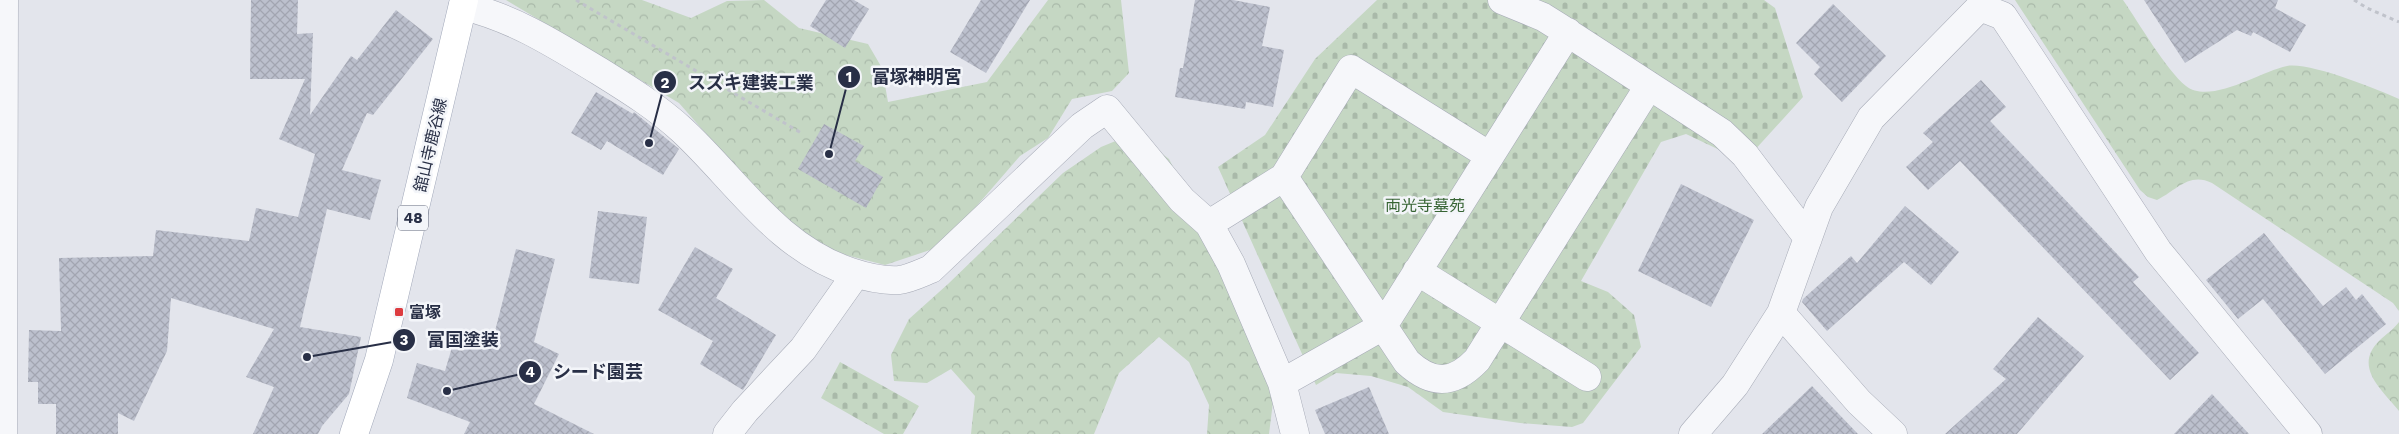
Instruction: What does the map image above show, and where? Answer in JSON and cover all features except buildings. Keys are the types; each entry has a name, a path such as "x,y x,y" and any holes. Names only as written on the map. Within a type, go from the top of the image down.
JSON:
{"main road":[{"name":"舘山寺鹿谷線","path":"354,434 379,360 464,3"}],"street":[{"path":"3,434 4,0"},
{"path":"1502,0 1543,17 1568,32 1734,144 1745,155 1808,238"},
{"path":"464,3 541,38 637,95 682,130 785,237 811,255 838,268 868,278 900,280 931,269 1082,126 1106,109 1182,200 1209,224 1231,264 1282,382 1295,434"},
{"path":"1693,434 1735,385 1781,313 1819,207 1871,118 1980,7 2003,16 2158,251 2308,434"},
{"path":"1282,382 1383,326 1568,32"},
{"path":"1209,224 1284,177 1351,69 1490,156"},
{"path":"1284,177 1407,362 1419,373 1434,379 1450,379 1466,372 1477,360 1649,86"},
{"path":"1417,272 1588,377"},
{"path":"727,434 745,411 778,378 803,349 856,274"},
{"path":"1781,313 1859,402 1893,434"}],"path":[{"path":"576,0 803,134"},
{"path":"2354,0 2399,22"}],"green space":[{"path":"506,0 642,0 691,18 727,1 764,0 799,28 868,44 882,68 888,102 987,82 1048,0 1121,0 1129,73 1112,91 1072,99 1048,138 1020,156 942,246 885,265 826,250 768,204 679,103"},
{"name":"両光寺墓苑","path":"1377,0 1764,0 1775,8 1803,97 1742,164 1726,153 1686,134 1661,142 1581,281 1608,292 1634,315 1641,347 1583,423 1572,427 1520,423 1443,412 1408,387 1371,376 1336,373 1316,385 1218,167 1265,135 1315,59"},
{"path":"2015,0 2123,0 2153,46 2178,79 2196,91 2221,90 2276,69 2297,66 2343,77 2399,99 2399,311 2393,303 2212,183 2204,180 2190,181 2157,200 2148,197 2140,190"},
{"path":"1135,133 1169,159 1200,220 1274,394 1269,434 1207,434 1209,405 1189,362 1159,337 1119,373 1094,434 971,434 975,396 951,369 927,383 894,381 891,355 909,319 1063,173 1101,147"},
{"path":"2399,322 2399,411 2373,378 2369,369 2369,360 2372,351 2379,341"},
{"path":"840,362 919,406 903,434 884,434 821,398"}],"place":[{"name":"スズキ建装工業","path":"649,143"},
{"name":"富塚神明宮","path":"829,154"},
{"name":"富塚","path":"399,312"},
{"name":"富国塗装","path":"307,357"},
{"name":"シード園芸","path":"447,391"}]}
